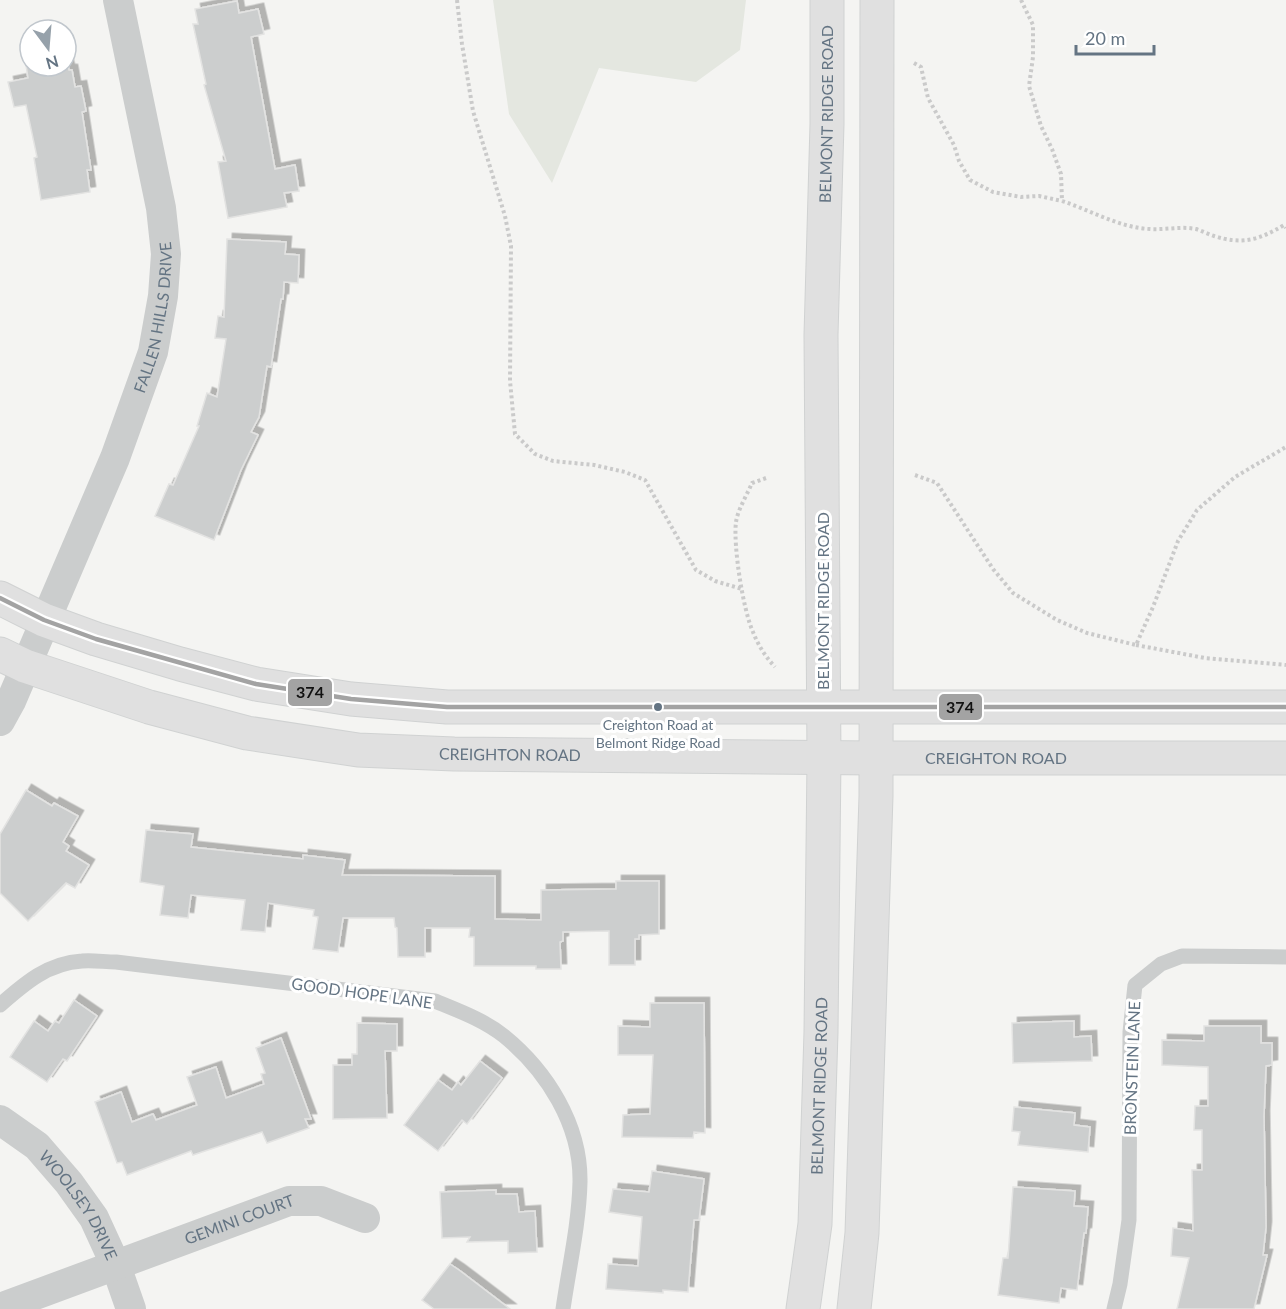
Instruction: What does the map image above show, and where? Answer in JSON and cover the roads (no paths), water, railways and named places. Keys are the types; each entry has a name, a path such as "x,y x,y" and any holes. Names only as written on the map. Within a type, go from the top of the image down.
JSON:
{"main road":[{"name":"BELMONT RIDGE ROAD","path":"803,1309 815,1224 821,1032 824,570 821,335 827,124 827,0"},
{"path":"854,1309 862,1233 876,758 877,0"},
{"path":"0,598 44,620 96,639 190,667 256,684 351,699 447,707 1286,707"},
{"name":"CREIGHTON ROAD","path":"12,660 149,707 247,733 358,750 454,754 824,758 1286,758"}],"street":[{"name":"FALLEN HILLS DRIVE","path":"0,721 11,700 12,660 44,620 115,458 153,352 163,296 166,254 160,208 118,0"},
{"name":"WOOLSEY DRIVE","path":"0,1120 37,1146 69,1182 94,1218 116,1266 131,1309"},
{"name":"GEMINI COURT","path":"0,1308 289,1201 321,1201 365,1218"}],"lane":[{"name":"BRONSTEIN LANE","path":"1114,1309 1129,1220 1130,1032 1135,985 1161,964 1182,956 1286,957"},
{"name":"GOOD HOPE LANE","path":"0,1005 49,968 82,961 116,962 435,1001 476,1019 504,1036 532,1062 547,1080 564,1110 577,1150 580,1181 563,1309"}],"place":[{"name":"Creighton Road at Belmont Ridge Road","path":"658,707"}]}
